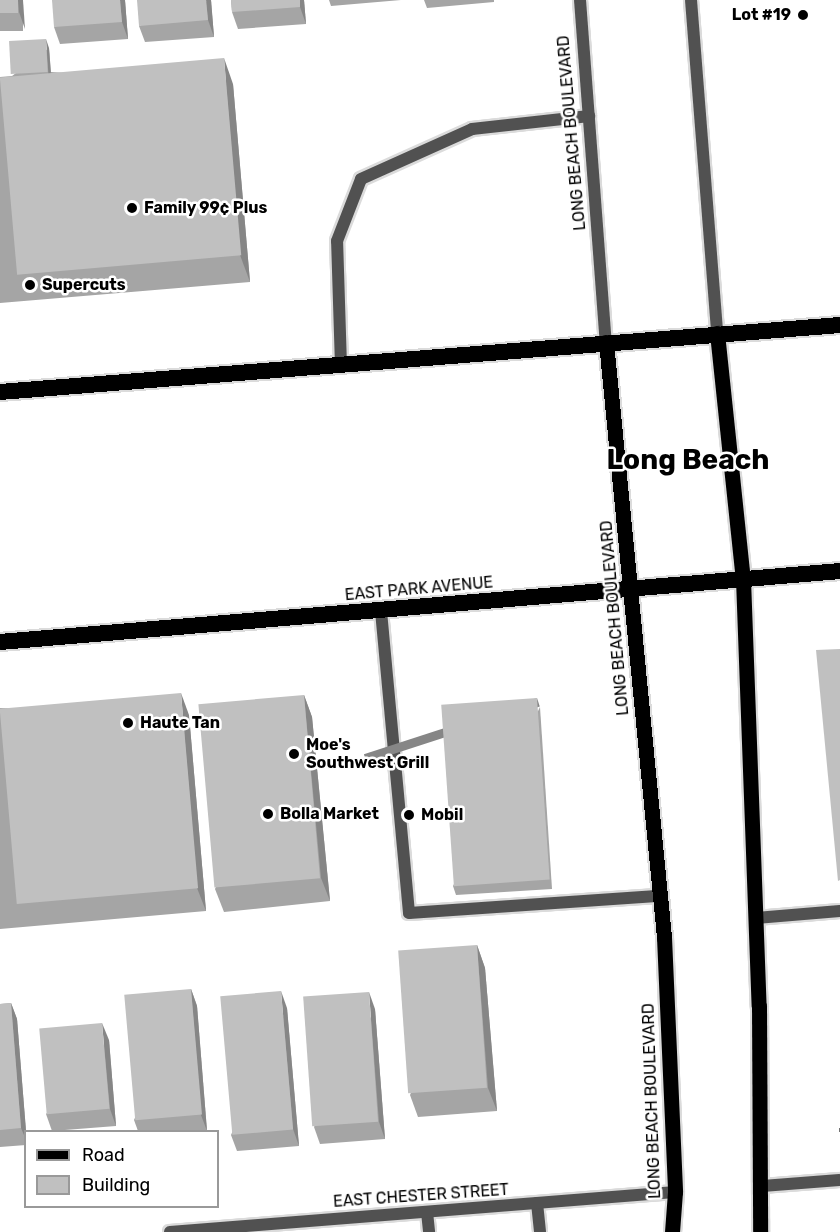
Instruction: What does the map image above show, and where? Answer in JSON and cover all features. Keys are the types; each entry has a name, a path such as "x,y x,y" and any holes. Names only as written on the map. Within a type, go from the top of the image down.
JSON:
{"highway":[{"path":"0,392 341,366 717,333 840,325"},
{"name":"EAST PARK AVENUE","path":"0,642 840,571"}],"main road":[{"path":"717,333 743,579 756,918 762,1186 760,1232"},
{"name":"LONG BEACH BOULEVARD","path":"606,342 660,896 675,1192 672,1232"}],"street":[{"name":"LONG BEACH BOULEVARD","path":"580,0 606,342"},
{"path":"691,0 717,333"},
{"path":"341,366 337,241 361,179 472,129 589,116"},
{"path":"381,611 409,914 660,896"},
{"path":"756,918 840,911"},
{"path":"762,1186 840,1180"},
{"name":"EAST CHESTER STREET","path":"170,1232 675,1192"},
{"path":"537,1203 540,1232"},
{"path":"427,1212 429,1232"}],"building":[{"path":"0,0 18,0 18,13 0,13"},
{"path":"52,0 120,0 122,22 54,27"},
{"path":"137,0 206,0 208,20 139,26"},
{"path":"231,0 300,0 300,7 232,12"},
{"path":"46,39 48,72 11,74 9,41"},
{"path":"224,58 241,255 17,275 0,78"},
{"path":"840,649 840,880 838,881 816,650"},
{"path":"181,693 198,888 17,904 0,709"},
{"name":"Bolla Market","path":"304,695 320,878 214,888 198,704"},
{"path":"537,698 550,880 454,886 441,705"},
{"path":"477,945 487,1088 408,1093 398,951"},
{"path":"191,989 202,1115 135,1120 124,995"},
{"path":"281,991 293,1129 232,1135 220,996"},
{"path":"369,992 378,1122 312,1126 303,997"},
{"path":"11,1003 21,1128 0,1130 0,1004"},
{"path":"102,1023 109,1109 47,1114 39,1028"}],"place":[{"name":"Lot #19","path":"803,15"},
{"name":"Family 99¢ Plus","path":"132,208"},
{"name":"Supercuts","path":"30,285"},
{"name":"Haute Tan","path":"128,723"},
{"name":"Moe's Southwest Grill","path":"294,754"},
{"name":"Bolla Market","path":"268,814"},
{"name":"Mobil","path":"409,815"}],"district":[{"name":"Long Beach","path":"688,460"}]}
